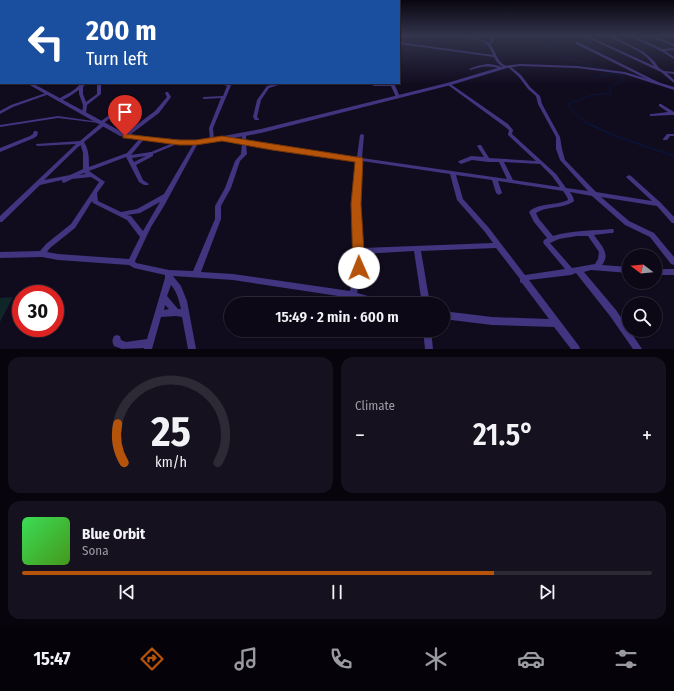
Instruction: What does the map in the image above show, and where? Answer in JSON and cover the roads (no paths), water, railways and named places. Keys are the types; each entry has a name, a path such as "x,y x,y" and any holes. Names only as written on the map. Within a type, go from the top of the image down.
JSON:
{"street":[{"path":"478,52 493,54"},
{"path":"486,52 493,54 503,66 520,76 529,88 538,96 540,104 558,136 562,157 594,194 627,223 652,235 674,262"},
{"path":"595,52 662,86"},
{"path":"622,52 657,68 664,72 674,82"},
{"path":"642,52 655,63 657,68"},
{"path":"665,52 674,58"},
{"path":"471,69 476,67 538,65 577,67 625,73 674,90"},
{"path":"30,84 125,136 196,143 244,135 398,97 449,84 503,66"},
{"path":"664,72 674,73"},
{"path":"85,105 99,94 99,84"},
{"path":"212,140 211,128 230,84"},
{"path":"257,119 256,113 260,98 268,87 278,84"},
{"path":"374,85 393,84 398,97"},
{"path":"449,84 504,123 510,130 510,134 558,179 571,201 564,205 538,209 532,212 536,220 551,238"},
{"path":"59,100 70,95 80,85"},
{"path":"80,85 81,94 85,105 84,114"},
{"path":"125,136 161,107 169,97 167,92"},
{"path":"0,113 12,106 47,94"},
{"path":"204,98 224,97"},
{"path":"660,106 674,113"},
{"path":"0,220 101,123 117,110"},
{"path":"652,116 674,113"},
{"path":"0,126 58,117 101,123"},
{"path":"0,150 34,137 36,132"},
{"path":"665,139 669,135 674,134"},
{"path":"196,274 218,220 218,206 228,188 238,161 244,154 244,135"},
{"path":"353,295 359,268 356,204 362,135"},
{"path":"129,155 143,138"},
{"path":"222,139 659,204"},
{"path":"38,145 81,142"},
{"path":"81,142 85,147 87,154 86,170 90,176"},
{"path":"133,164 180,142"},
{"path":"131,262 143,236 196,143"},
{"path":"479,146 488,160"},
{"path":"64,181 86,170 129,155 156,152"},
{"path":"129,155 141,181 146,184"},
{"path":"461,162 469,158 541,163"},
{"path":"501,161 511,182"},
{"path":"453,173 460,200 475,214 576,349"},
{"path":"39,183 70,177 90,176 102,182 93,198 73,226 48,246 42,254"},
{"path":"628,177 659,204 674,221"},
{"path":"494,179 499,192"},
{"path":"120,213 138,211 166,196"},
{"path":"93,198 129,218 143,236"},
{"path":"610,231 551,238 547,243 613,313 638,349"},
{"path":"590,234 599,245 603,256 599,264 594,268"},
{"path":"359,252 497,244"},
{"path":"417,249 425,297"},
{"path":"0,255 42,254 58,257 131,262 134,265 169,276 196,274 233,278 360,297"},
{"path":"523,280 527,277 594,268 622,270"},
{"path":"662,272 674,272"},
{"path":"118,339 117,343 126,346 149,346 169,276"},
{"path":"169,276 178,288 192,349"},
{"path":"163,297 176,312"},
{"path":"158,314 176,312 185,314"},
{"path":"450,316 492,321 556,323"},
{"path":"428,337 429,349"}],"waterway":[{"path":"557,52 568,59 612,71"},
{"path":"587,123 574,113 568,104 592,95 609,93 611,92 610,86 618,83 624,77 613,73 594,78"},
{"path":"587,123 615,136 674,156"}]}
